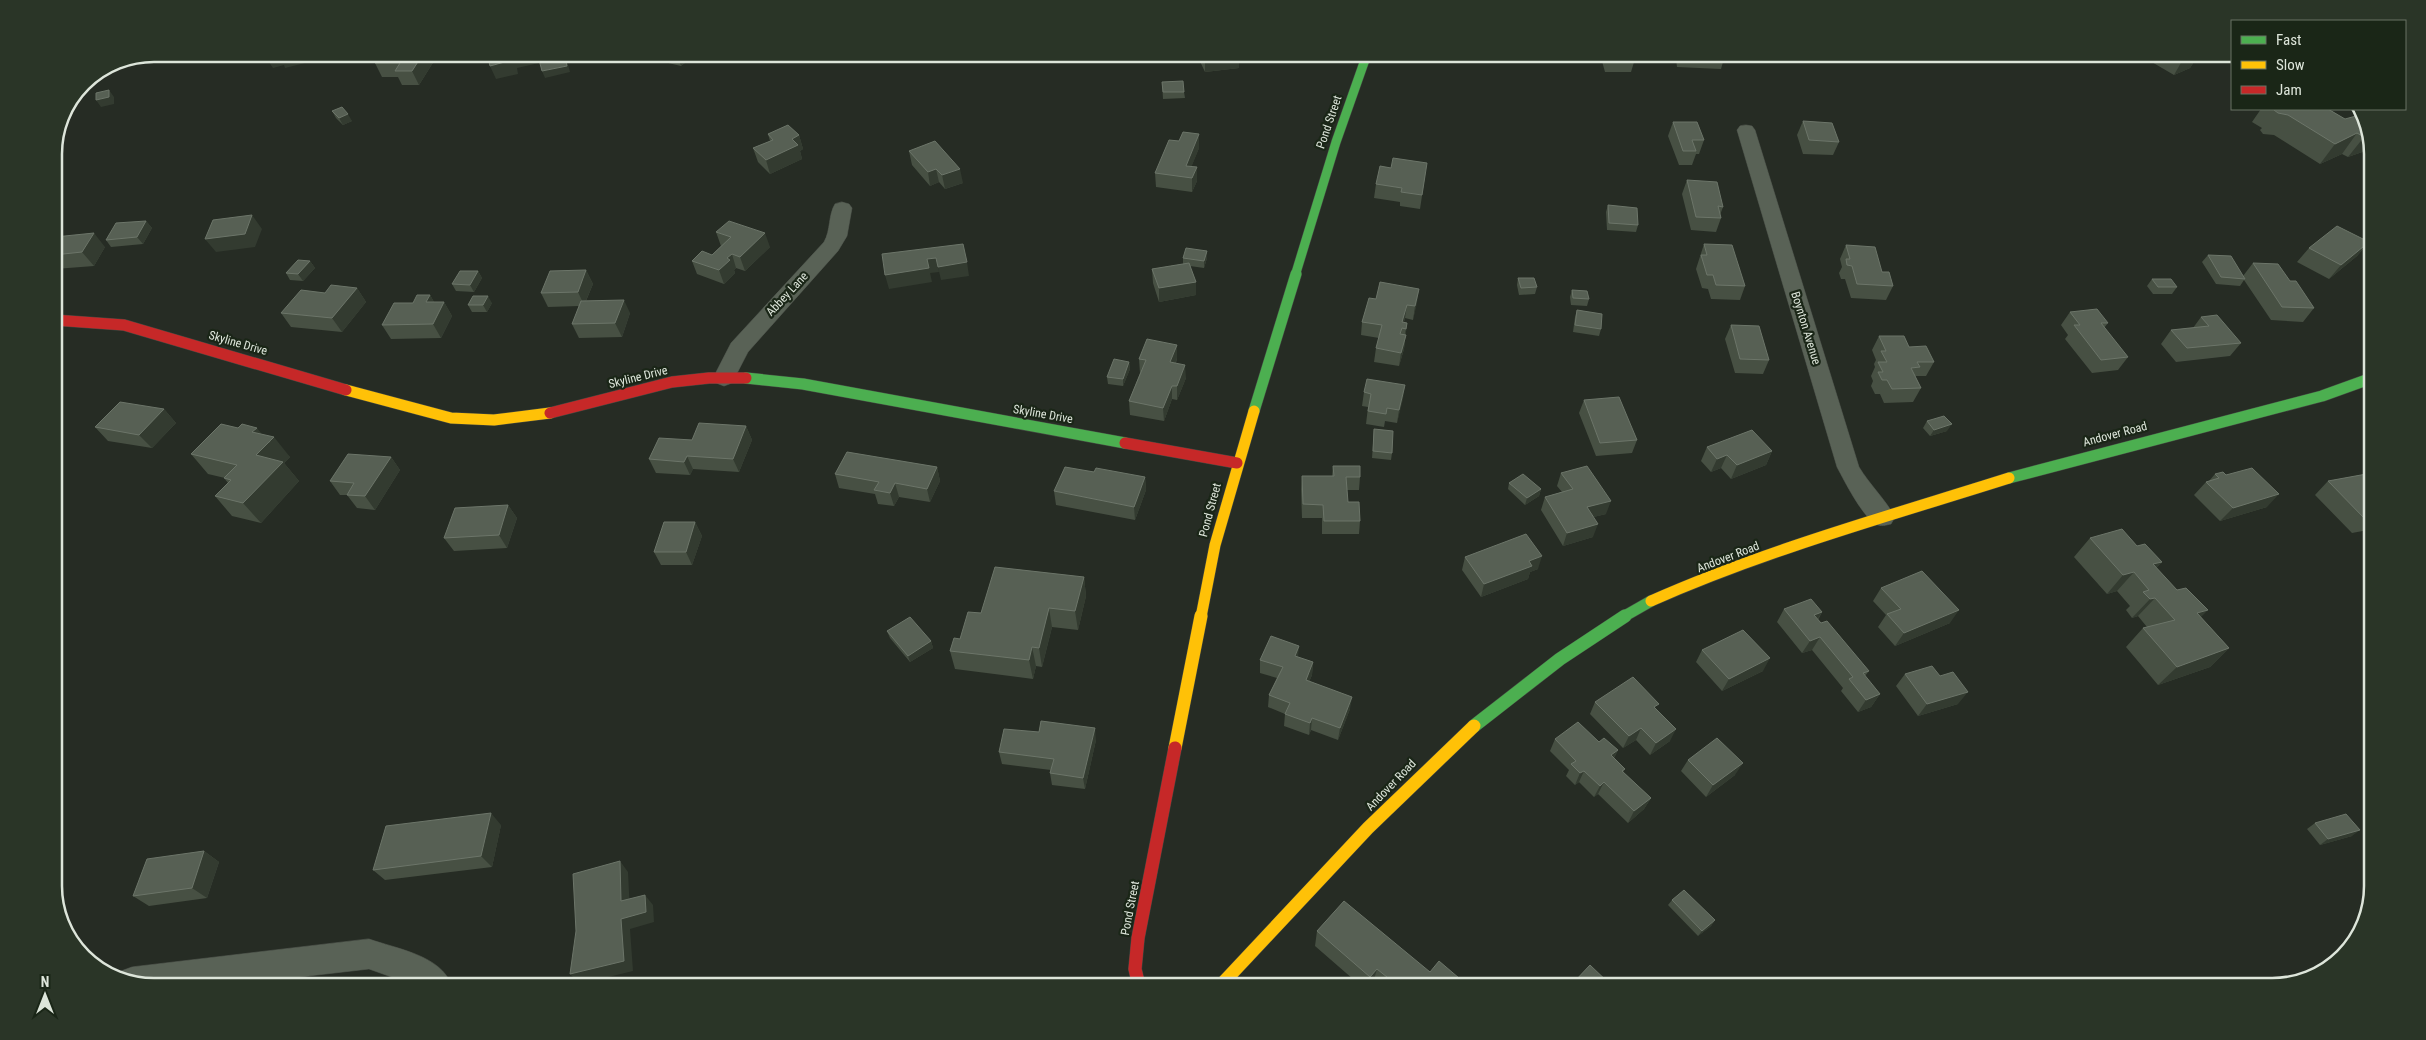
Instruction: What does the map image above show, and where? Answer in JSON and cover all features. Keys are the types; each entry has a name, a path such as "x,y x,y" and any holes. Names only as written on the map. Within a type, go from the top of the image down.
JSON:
{"street":[{"name":"Pond Street","path":"1137,978 1135,969 1138,938 1215,545 1237,463 1336,142 1364,62"},
{"name":"Boynton Avenue","path":"1746,130 1846,462 1858,486 1883,517"},
{"name":"Abbey Lane","path":"724,378 739,348 831,246 838,231 842,208"},
{"name":"Skyline Drive","path":"63,321 124,325 430,414 458,420 501,420 538,416 598,402 651,386 703,377 771,379 1237,463"},
{"name":"Andover Road","path":"1228,978 1424,770 1482,719 1541,673 1599,632 1651,601 1793,547 1883,517 2099,452 2333,394 2363,382"},
{"path":"166,978 369,954 427,975 430,978"}],"building":[{"path":"418,62 412,71 395,71 400,63 375,63"},
{"path":"489,62 505,62 490,66"},
{"path":"540,62 566,62 567,66 542,71"},
{"path":"1183,81 1184,92 1163,92 1162,82"},
{"path":"109,90 109,97 96,100 96,93"},
{"path":"342,107 348,114 339,118 332,111"},
{"path":"2274,110 2330,110 2345,119 2355,116 2362,136 2357,133 2335,144 2288,115"},
{"path":"1803,121 1832,123 1839,142 1809,140"},
{"path":"1673,122 1697,122 1704,140 1692,140 1696,151 1683,151"},
{"path":"788,125 799,135 792,139 798,145 766,160 753,148 773,140 768,134"},
{"path":"1183,132 1199,134 1186,166 1197,167 1192,178 1155,173 1169,140 1179,141"},
{"path":"935,141 960,169 942,175 936,169 928,172 909,151"},
{"path":"1393,158 1427,163 1422,195 1401,192 1402,188 1376,184 1380,166 1391,168"},
{"path":"1687,180 1717,182 1723,207 1718,206 1721,218 1696,217"},
{"path":"1608,205 1637,208 1638,225 1609,223"},
{"path":"252,215 245,234 205,239 213,220"},
{"path":"146,221 137,237 106,240 116,223"},
{"path":"729,221 765,233 740,257 732,254 727,258 730,260 719,270 692,261 702,251 712,255 731,237 716,232"},
{"path":"2337,226 2363,239 2363,247 2341,265 2309,248"},
{"path":"94,233 82,252 63,254 63,236"},
{"path":"963,244 967,262 938,267 936,258 927,259 929,268 885,275 882,254"},
{"path":"1704,244 1732,245 1745,286 1716,285 1713,275 1707,275 1701,255 1707,255"},
{"path":"1846,245 1875,247 1882,272 1889,272 1893,286 1857,284 1852,266 1847,265 1846,259 1850,259"},
{"path":"1186,248 1207,251 1204,261 1183,258"},
{"path":"2208,255 2231,256 2245,279 2221,277"},
{"path":"298,260 310,261 298,274 286,273"},
{"path":"1189,263 1196,282 1159,288 1152,269"},
{"path":"2253,263 2278,264 2290,281 2296,281 2314,308 2282,307"},
{"path":"586,270 578,292 541,293 550,271"},
{"path":"460,271 478,271 470,285 452,284"},
{"path":"1518,278 1534,278 1537,287 1521,288"},
{"path":"2152,279 2171,279 2177,287 2158,287"},
{"path":"1380,282 1419,289 1415,306 1407,305 1402,322 1407,323 1406,329 1402,328 1400,334 1406,335 1401,353 1376,348 1382,325 1362,322 1369,298 1376,299"},
{"path":"331,285 357,288 332,318 281,313 301,290 325,293"},
{"path":"1572,290 1587,291 1589,299 1573,298"},
{"path":"417,295 430,295 426,302 444,302 433,324 382,325 394,303 413,303"},
{"path":"473,296 488,296 483,305 468,305"},
{"path":"624,300 615,323 572,324 581,301"},
{"path":"2097,309 2108,323 2101,323 2128,357 2101,360 2074,325 2080,325 2070,312"},
{"path":"1577,310 1602,314 1601,329 1575,325"},
{"path":"2217,315 2241,343 2187,348 2171,330 2209,326 2201,317"},
{"path":"1731,325 1759,326 1769,360 1740,359"},
{"path":"1879,336 1904,336 1909,347 1926,346 1934,362 1917,362 1920,367 1911,368 1921,388 1892,389 1887,380 1882,380 1878,372 1883,372 1878,362 1887,362 1881,351 1886,351"},
{"path":"1147,339 1177,345 1170,362 1185,365 1177,386 1172,386 1163,408 1129,401 1146,360 1139,359"},
{"path":"1114,359 1129,362 1123,379 1107,377"},
{"path":"1367,379 1405,385 1399,410 1387,408 1386,414 1368,411 1371,394 1364,392"},
{"path":"1619,397 1637,440 1600,443 1584,400"},
{"path":"120,402 164,409 139,435 95,427"},
{"path":"1944,416 1952,424 1934,430 1927,421"},
{"path":"699,423 746,426 733,459 687,456 684,462 649,459 659,438 692,440"},
{"path":"221,424 238,428 242,424 257,428 252,432 274,437 256,455 283,462 243,503 215,496 231,480 224,478 237,465 191,454"},
{"path":"1374,429 1393,431 1392,453 1373,451"},
{"path":"1752,430 1772,451 1737,465 1727,455 1717,459 1707,447"},
{"path":"847,452 937,467 927,489 895,483 890,493 874,490 879,482 835,474"},
{"path":"348,454 391,457 365,496 347,495 354,483 330,481"},
{"path":"1333,466 1360,466 1360,477 1346,477 1348,502 1359,502 1360,521 1324,521 1323,505 1303,504 1302,476 1334,476"},
{"path":"1587,466 1611,501 1587,507 1598,524 1567,533 1545,497 1573,489 1561,473"},
{"path":"1065,467 1094,472 1096,468 1145,477 1134,507 1054,491"},
{"path":"2252,468 2279,494 2233,508 2206,482 2219,478 2215,474 2223,472 2226,475"},
{"path":"1523,474 1541,489 1527,498 1509,483"},
{"path":"2363,475 2364,517 2328,481"},
{"path":"508,505 499,535 444,538 455,508"},
{"path":"664,522 695,522 686,552 654,552"},
{"path":"2122,529 2137,546 2145,544 2162,562 2153,564 2177,590 2186,588 2208,610 2197,613 2229,648 2177,667 2143,628 2175,620 2155,598 2150,599 2143,592 2149,590 2134,572 2123,575 2090,538"},
{"path":"1526,534 1542,556 1529,561 1532,566 1484,584 1465,557"},
{"path":"995,567 1084,577 1075,611 1049,608 1039,648 1032,647 1029,660 950,651 954,638 960,639 968,612 981,613"},
{"path":"1922,571 1959,610 1904,633 1887,614 1901,609 1881,588"},
{"path":"1811,599 1822,612 1814,615 1821,623 1827,621 1869,671 1863,673 1880,694 1866,700 1849,679 1853,677 1820,637 1810,641 1784,609"},
{"path":"910,617 931,641 908,656 887,631"},
{"path":"1743,630 1770,658 1729,679 1702,650"},
{"path":"1271,636 1299,646 1295,656 1313,662 1306,680 1352,697 1340,728 1312,718 1310,723 1285,714 1290,703 1269,695 1283,667 1260,660"},
{"path":"1932,666 1940,676 1953,672 1968,692 1927,704 1905,674"},
{"path":"1633,677 1659,704 1654,707 1676,729 1656,743 1641,728 1629,736 1595,702"},
{"path":"1041,721 1095,728 1083,778 1050,773 1054,759 999,752 1004,729 1039,732"},
{"path":"1578,722 1599,742 1604,738 1618,750 1611,755 1625,769 1622,771 1651,798 1634,811 1604,782 1600,786 1584,771 1580,773 1571,764 1576,761 1555,739"},
{"path":"1717,738 1743,763 1713,785 1688,760"},
{"path":"491,813 481,856 373,870 386,826"},
{"path":"2346,814 2360,830 2328,839 2315,823"},
{"path":"204,851 192,888 133,896 147,859"},
{"path":"620,861 621,901 645,895 646,912 621,919 624,961 570,974 576,931 573,874"},
{"path":"1684,890 1715,920 1702,931 1672,900"},
{"path":"1344,901 1430,972 1439,961 1459,978 1388,978 1377,969 1370,977 1317,931"},
{"path":"1590,965 1604,978 1578,978"}],"traffic: fast":[{"path":"1254,411 1336,142 1364,62"},
{"path":"746,378 803,384 1125,443"},
{"path":"2009,478 2136,443 2322,396 2363,381"},
{"path":"1474,726 1582,643 1651,601"}],"traffic: slow":[{"path":"346,390 451,418 494,420 550,413"},
{"path":"1175,748 1215,545 1254,411"},
{"path":"1651,601 1685,586 1819,539 2009,478"},
{"path":"1227,978 1368,828 1474,726"}],"traffic: jam":[{"path":"63,321 124,325 346,390"},
{"path":"550,413 672,382 709,378 746,378"},
{"path":"1125,443 1237,463"},
{"path":"1137,978 1135,969 1138,938 1175,748"}]}
